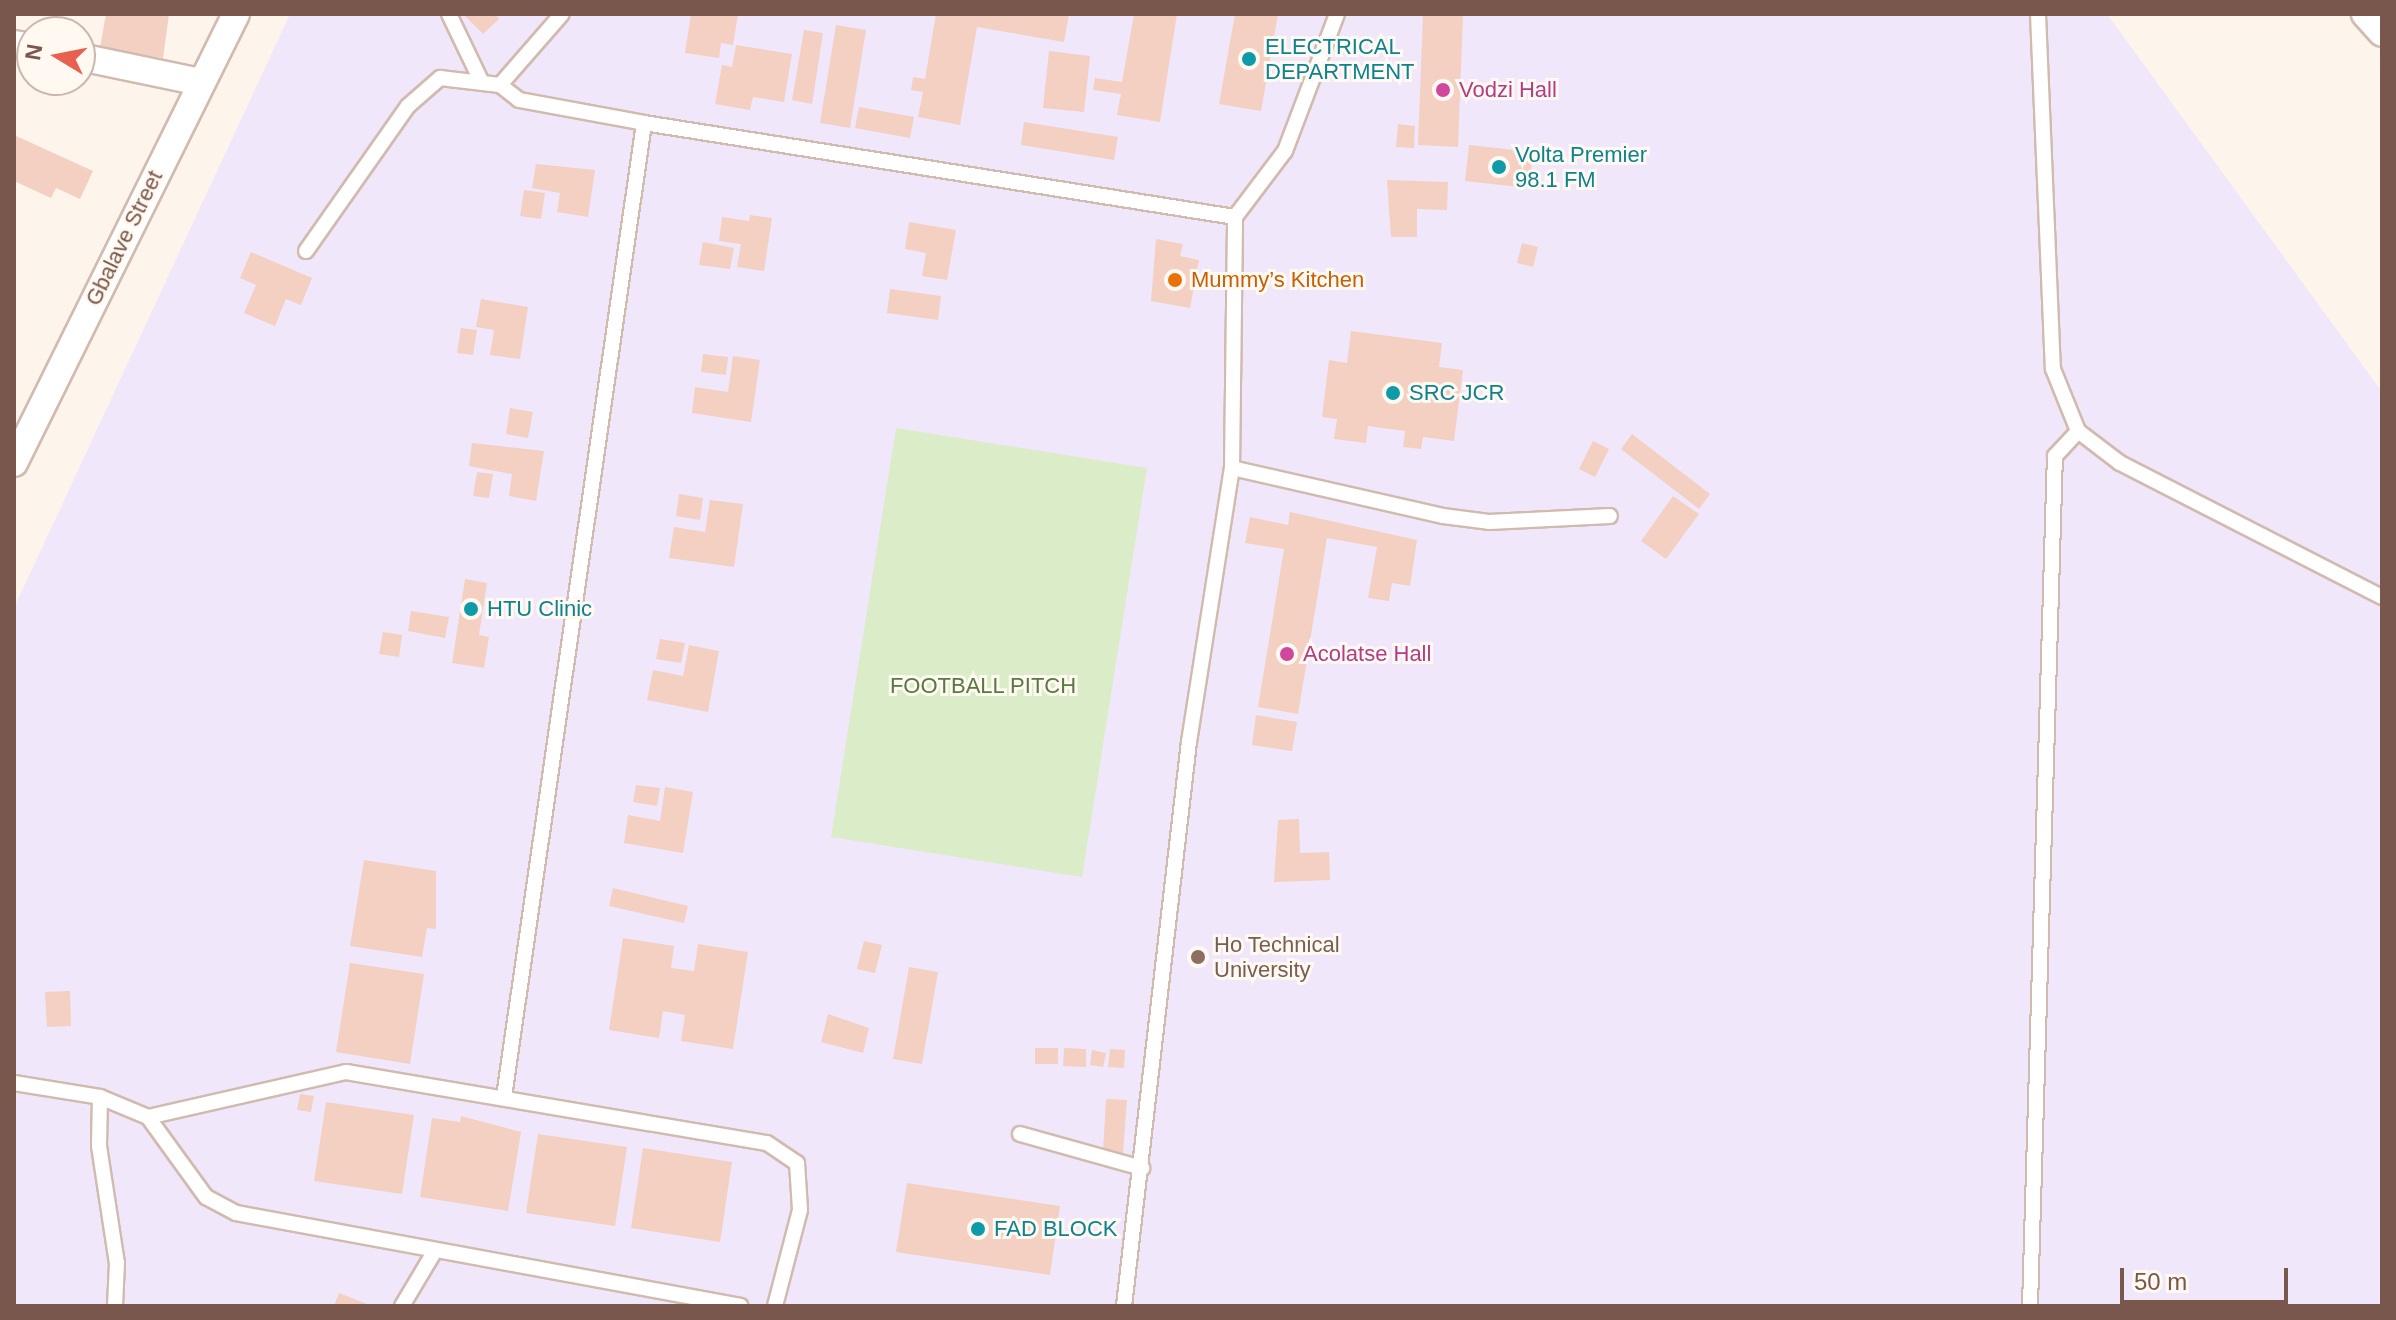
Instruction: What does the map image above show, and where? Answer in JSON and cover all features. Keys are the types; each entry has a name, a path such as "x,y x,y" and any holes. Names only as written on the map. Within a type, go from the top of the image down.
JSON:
{"street":[{"name":"Gbalave Street","path":"14,463 236,14"},
{"path":"2365,14 2382,33"},
{"path":"96,60 201,82"}],"lane":[{"path":"449,14 482,83"},
{"path":"500,85 562,14"},
{"path":"1124,1306 1189,742 1232,468 1235,217 1285,151 1337,14"},
{"path":"2038,14 2053,369 2078,431 2120,463 2382,597"},
{"path":"306,251 424,88 440,78 500,85 519,100 644,123 1235,217"},
{"path":"504,1097 644,123"},
{"path":"2030,1306 2055,456 2078,431"},
{"path":"1232,468 1356,502 1489,522 1610,516"},
{"path":"148,1117 346,1072 504,1097 785,1150 797,1163 800,1210 775,1306"},
{"path":"14,1083 100,1097 148,1117 193,1182 222,1208 433,1254 741,1306"},
{"path":"100,1097 99,1146 117,1263 115,1306"},
{"path":"1020,1134 1142,1168"},
{"path":"402,1306 433,1254"}],"shaded area":[{"name":"Ho Technical University","path":"290,14 2107,14 2382,392 2382,1306 14,1306 14,608"}],"green space":[{"name":"FOOTBALL PITCH","path":"896,428 1147,468 1082,877 831,837"}],"building":[{"path":"106,14 169,14 163,58 100,48"},
{"path":"463,14 495,14 499,19 483,34"},
{"path":"691,14 738,14 733,45 721,43 719,58 685,53"},
{"path":"936,14 1069,14 1064,42 977,27 960,125 918,117 923,92 911,90 913,77 925,79"},
{"path":"1134,14 1177,14 1160,122 1117,115 1121,94 1093,90 1095,78 1122,82"},
{"name":"ELECTRICAL DEPARTMENT","path":"1235,14 1278,14 1261,111 1219,104"},
{"path":"1423,14 1463,14 1458,147 1418,145"},
{"path":"836,25 866,30 850,128 820,123"},
{"path":"804,30 823,33 812,104 792,100"},
{"path":"736,45 792,54 784,102 753,97 750,110 715,104 722,65 732,67"},
{"path":"1049,51 1090,56 1084,112 1043,108"},
{"path":"859,107 914,117 910,138 855,128"},
{"path":"1024,122 1118,137 1114,160 1021,145"},
{"path":"1398,124 1415,126 1414,148 1396,147"},
{"path":"14,135 93,171 80,199 56,188 51,198 14,181"},
{"name":"Volta Premier 98.1 FM","path":"1469,145 1533,152 1529,188 1465,181"},
{"path":"536,164 595,170 588,217 557,212 560,193 532,188"},
{"path":"1387,180 1448,182 1447,210 1417,209 1417,237 1391,237"},
{"path":"524,190 545,193 541,219 520,216"},
{"path":"750,215 772,218 764,271 737,267 741,244 719,241 722,217 749,221"},
{"path":"909,222 956,230 947,280 922,276 926,253 905,249"},
{"name":"Mummy’s Kitchen","path":"1156,239 1183,244 1180,256 1199,260 1190,308 1151,301"},
{"path":"703,242 734,248 730,269 699,265"},
{"path":"1522,243 1538,247 1533,267 1517,263"},
{"path":"251,252 312,278 301,305 286,299 275,326 244,313 256,285 240,278"},
{"path":"890,289 941,296 938,320 887,313"},
{"path":"481,299 528,307 520,359 490,355 494,330 476,327"},
{"path":"461,328 477,330 473,355 457,353"},
{"name":"SRC JCR","path":"1351,331 1442,343 1439,367 1463,370 1454,441 1423,437 1421,449 1403,447 1405,431 1368,426 1366,443 1334,439 1337,419 1322,417 1329,360 1347,363"},
{"path":"703,354 728,357 726,375 701,372"},
{"path":"733,356 760,360 751,422 692,413 695,387 728,392"},
{"path":"510,408 533,412 528,438 506,434"},
{"path":"1632,434 1710,494 1699,509 1621,449"},
{"path":"1593,441 1609,449 1595,477 1579,469"},
{"path":"472,443 544,451 536,501 509,496 512,474 469,466"},
{"path":"477,472 493,474 489,498 473,496"},
{"path":"679,494 703,498 700,520 676,516"},
{"path":"1673,496 1699,514 1666,559 1641,541"},
{"path":"710,500 743,504 734,567 669,558 674,527 705,532"},
{"name":"Acolatse Hall","path":"1290,512 1417,540 1410,586 1392,583 1389,601 1368,598 1377,547 1327,538 1298,714 1258,707 1284,549 1245,543 1250,517 1288,525"},
{"name":"HTU Clinic","path":"465,579 487,583 479,635 489,637 484,668 452,663"},
{"path":"411,611 449,617 445,638 408,631"},
{"path":"383,632 402,635 399,657 379,654"},
{"path":"660,639 685,643 681,663 656,659"},
{"path":"689,645 719,651 708,712 647,700 653,670 683,676"},
{"name":"Acolatse Hall","path":"1256,715 1297,722 1292,751 1252,745"},
{"path":"636,785 660,788 657,806 633,802"},
{"path":"665,787 693,792 683,853 624,843 628,815 660,821"},
{"path":"1299,819 1300,853 1329,852 1330,880 1274,882 1278,820"},
{"path":"364,860 436,871 436,929 427,928 422,957 350,946"},
{"path":"613,888 688,906 684,923 609,906"},
{"path":"623,938 674,946 671,968 694,971 698,944 748,952 733,1049 681,1041 685,1015 663,1011 659,1038 609,1030"},
{"path":"864,941 882,945 875,973 857,969"},
{"path":"350,963 424,974 410,1064 336,1052"},
{"path":"909,967 938,972 922,1064 893,1059"},
{"path":"70,991 71,1026 47,1027 45,992"},
{"path":"828,1014 869,1028 863,1053 821,1042"},
{"path":"1035,1048 1058,1048 1058,1064 1035,1064"},
{"path":"1064,1048 1086,1049 1086,1067 1063,1066"},
{"path":"1110,1049 1125,1050 1124,1068 1108,1067"},
{"path":"1092,1050 1106,1053 1103,1067 1090,1065"},
{"path":"300,1094 314,1096 311,1112 297,1110"},
{"path":"1106,1099 1127,1100 1123,1153 1103,1152"},
{"path":"326,1102 414,1115 402,1194 314,1181"},
{"path":"461,1116 521,1132 508,1211 420,1197 432,1118 460,1122"},
{"path":"538,1134 627,1147 615,1226 526,1213"},
{"path":"643,1148 732,1162 720,1242 631,1228"},
{"name":"FAD BLOCK","path":"907,1183 1060,1206 1050,1275 896,1252"},
{"path":"339,1293 372,1306 334,1306"}],"place":[{"name":"ELECTRICAL DEPARTMENT","path":"1249,59"},
{"name":"Vodzi Hall","path":"1443,90"},
{"name":"Volta Premier 98.1 FM","path":"1499,167"},
{"name":"Mummy’s Kitchen","path":"1175,280"},
{"name":"SRC JCR","path":"1393,393"},
{"name":"HTU Clinic","path":"471,609"},
{"name":"Acolatse Hall","path":"1287,654"},
{"name":"Ho Technical University","path":"1198,957"},
{"name":"FAD BLOCK","path":"978,1229"}]}
